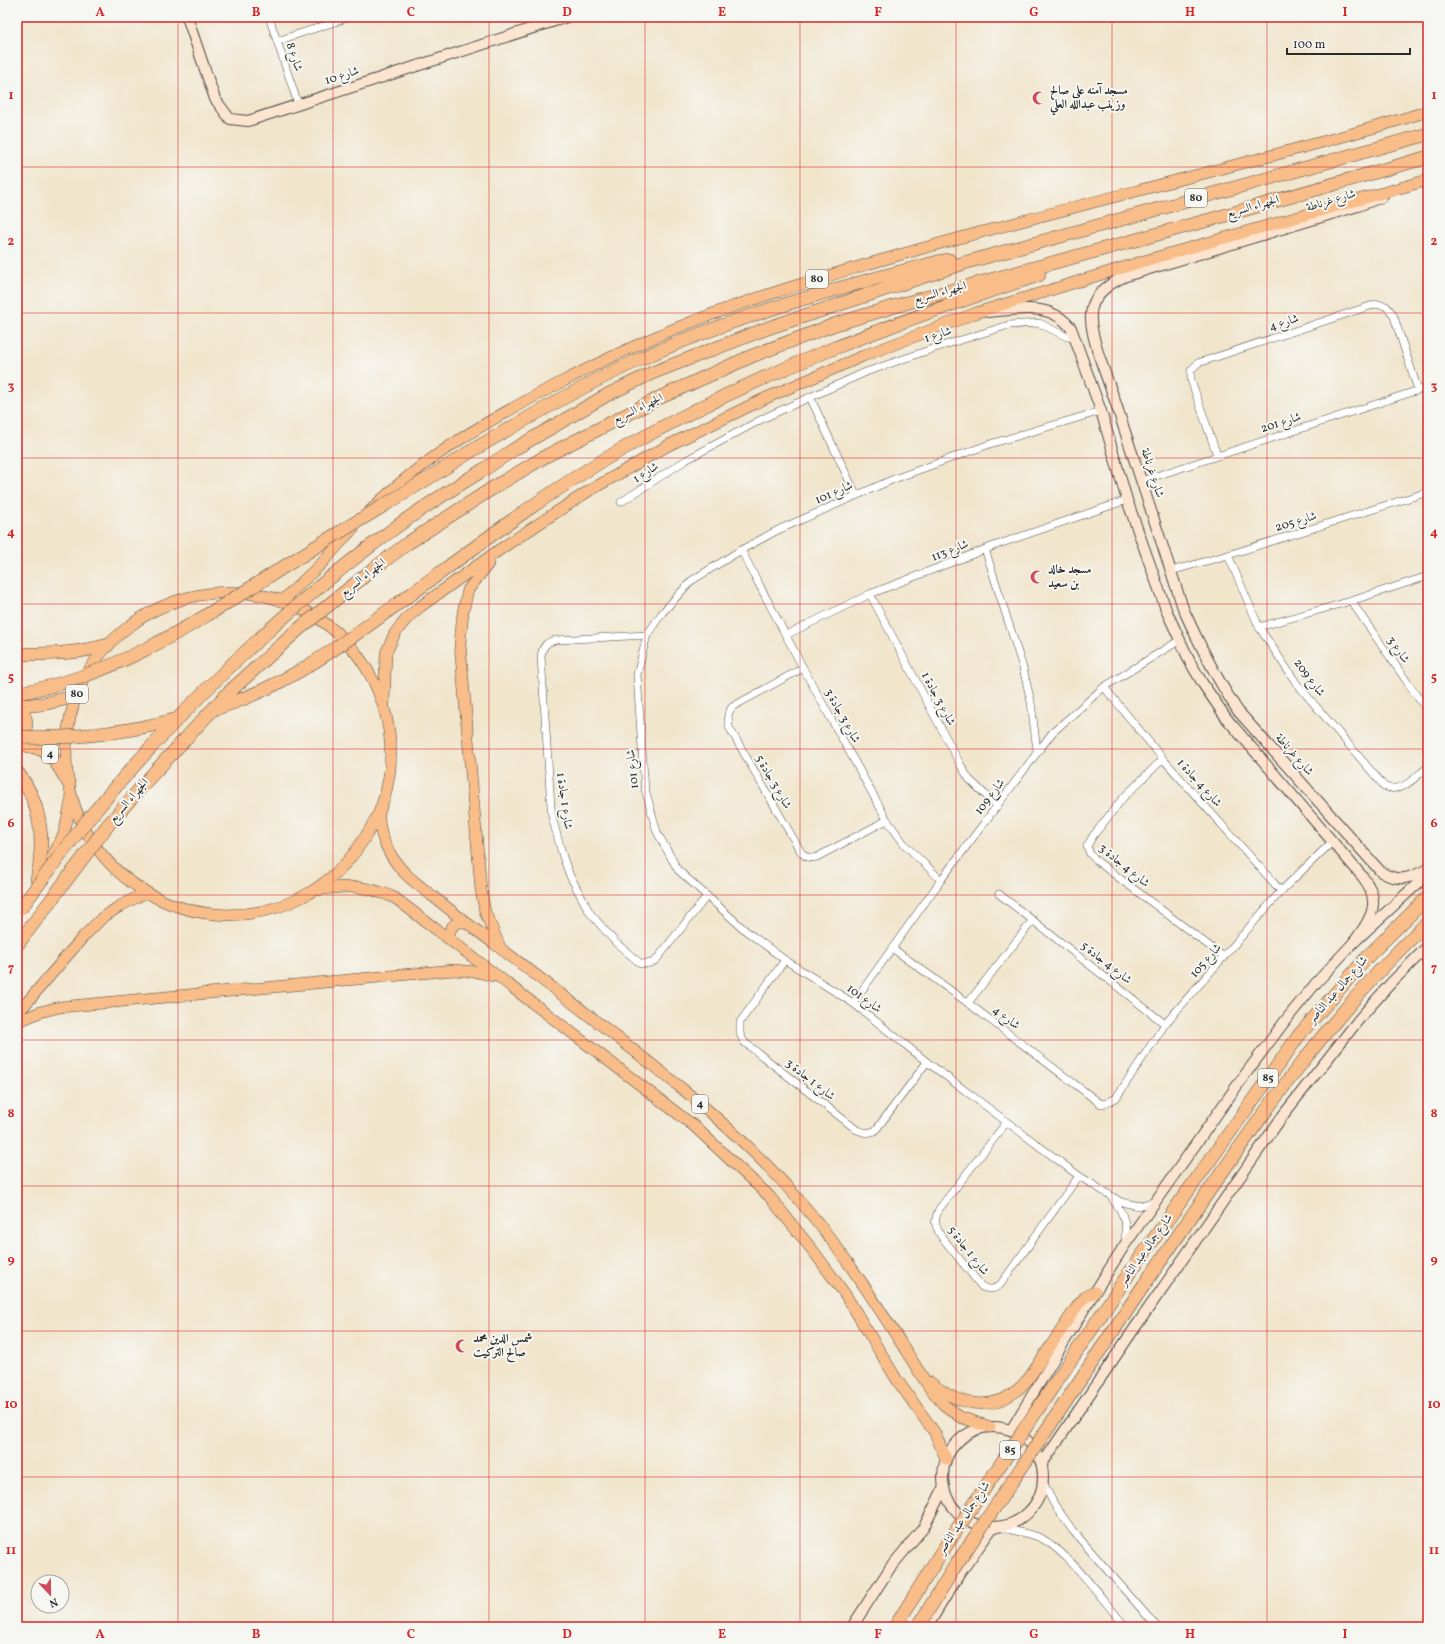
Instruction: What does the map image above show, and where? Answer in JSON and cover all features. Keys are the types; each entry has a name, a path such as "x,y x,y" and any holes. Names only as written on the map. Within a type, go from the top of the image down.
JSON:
{"highway":[{"name":"الجهراء السريع","path":"17,914 107,797 186,710 243,655 304,600 408,519 513,450 607,394 652,373 768,328 912,279 1422,135 1428,129"},
{"name":"الجهراء السريع","path":"17,945 108,826 228,693 299,629 408,543 496,486 546,456 618,418 712,374 785,343 872,313 1209,220 1428,157"},
{"path":"1383,170 1428,164"},
{"path":"17,737 81,735 139,728 192,716 241,700 301,671 332,652 566,484 625,448 678,419 742,387 825,351 919,315 1209,220"},
{"path":"17,693 61,683 141,652 213,612 468,453 550,404 639,360 695,336 764,310 834,289 938,262 986,257"},
{"path":"17,654 67,653 86,651 108,645"},
{"path":"17,707 43,704 77,696"},
{"path":"17,707 25,716 26,723 22,736 17,740"},
{"name":"4","path":"17,744 36,746 45,751 58,764 70,790"},
{"path":"17,772 25,783 39,819 42,852 37,880"},
{"name":"شارع جمال عبد الناصر","path":"895,1627 939,1556 1128,1275 1300,1034 1368,956 1428,897"},
{"name":"شارع جمال عبد الناصر","path":"918,1627 954,1568 1144,1285 1317,1042 1379,971 1428,922"}],"main road":[{"name":"80","path":"282,601 322,563 351,530 389,492 412,473 491,420 538,394 638,344 685,324 755,298 833,274 1008,224 1332,140 1407,118 1428,110"},
{"name":"الجهراء السريع","path":"384,707 386,653 395,633 408,617 502,548 587,492 669,445 766,398 856,358 976,313 1151,259 1428,180"},
{"path":"501,949 487,917 481,890 460,644 462,612 468,590 478,574 502,548"},
{"name":"80","path":"235,592 250,593 282,601 317,617 332,628 359,656 369,672 384,707 389,728 391,749 390,771 386,792 379,812 368,836 353,857 335,875 301,898 273,909 230,915 200,913 186,910 158,900 128,881 113,867 99,852 78,816 70,790 66,751 70,718 77,696 94,663 108,645 142,616 164,605 191,596 210,593 235,592"},
{"path":"17,907 59,846 67,821 70,790"},
{"name":"4","path":"379,812 385,844 393,859 403,872 465,922 686,1092 740,1138 780,1178 844,1256 929,1387 943,1404 960,1417 990,1427"},
{"name":"4","path":"314,890 354,886 377,890 395,898 694,1126 769,1196 805,1240 845,1294 897,1380 935,1434 946,1460"},
{"path":"17,1014 82,936 102,918 145,892"},
{"path":"451,941 449,932 453,925 457,922 465,922"},
{"path":"17,1022 40,1012 60,1007 454,970 477,972 499,977"},
{"path":"917,1369 939,1389 961,1401 977,1404 1000,1400 1013,1394 1024,1384 1078,1305 1086,1297 1095,1292"}],"street":[{"name":"شارع 10","path":"187,17 215,100 230,119 248,121 567,17"},
{"name":"شارع 8","path":"270,17 298,104"},
{"path":"278,41 350,17"},
{"name":"شارع غرناطة","path":"1406,186 1368,203 1115,280 1100,294 1092,306 1091,322 1093,334 1186,614 1217,678 1228,696 1238,711 1378,869 1388,876 1402,879 1409,878 1428,869"},
{"name":"شارع 4","path":"1217,455 1191,380 1191,370 1198,363 1376,304 1386,306 1393,314 1418,390"},
{"path":"976,313 1031,309 1050,311 1068,324 1076,338 1101,411 1127,500 1167,612 1203,684 1227,719 1367,882 1372,893 1373,910 1367,924 1354,942"},
{"name":"شارع 1","path":"621,502 686,460 766,417 866,372 935,348 1009,325 1039,323 1067,337 1076,338"},
{"path":"1076,338 1085,332 1093,334"},
{"name":"شارع 201","path":"1141,481 1428,387"},
{"path":"810,397 856,495"},
{"name":"شارع 101","path":"1101,411 990,444 894,479 778,530 741,550 691,581 662,614 647,636 637,675 645,789 658,832 678,870 746,931 785,960 853,1003 1006,1123 1079,1176 1109,1196 1130,1205 1139,1206 1155,1201"},
{"name":"شارع 205","path":"1171,571 1228,555 1428,492"},
{"name":"شارع 113","path":"786,635 870,594 985,549 1127,500"},
{"path":"985,549 1023,668 1031,702 1037,751"},
{"name":"شارع 3 جادة 3","path":"741,550 803,668 887,820 905,845 941,880"},
{"name":"شارع 209","path":"1228,555 1259,627 1297,684 1384,786 1391,789 1400,788 1428,767"},
{"path":"1259,627 1351,601 1428,576"},
{"name":"شارع 3 جادة 1","path":"870,594 960,764 969,779 997,806"},
{"name":"شارع 3","path":"1351,601 1428,712"},
{"name":"شارع 1 جادة 1","path":"647,636 556,640 548,642 542,648 541,656 552,817 570,876 590,913 616,943 641,964 651,963 656,960 707,896"},
{"name":"شارع 109","path":"853,1003 941,880 1052,733 1104,687 1180,640"},
{"name":"شارع 3 جادة 5","path":"803,668 732,706 728,714 729,727 801,852 805,856 811,858 818,857 887,820"},
{"path":"1203,684 1207,686 1212,685 1217,678"},
{"name":"شارع 4 جادة 1","path":"1104,687 1163,759 1281,891"},
{"path":"1216,704 1220,697 1228,696"},
{"name":"شارع 4 جادة 3","path":"1163,759 1119,804 1089,842 1087,846 1088,851 1098,862 1224,957"},
{"name":"شارع 105","path":"1108,1103 1116,1098 1165,1024 1281,891 1332,842"},
{"path":"1367,882 1374,880 1377,877 1378,869"},
{"path":"1011,1430 1124,1246 1285,1021 1316,983 1354,942 1428,874"},
{"name":"شارع 4 جادة 5","path":"999,894 1165,1024"},
{"path":"968,1003 1032,920"},
{"path":"1042,1464 1119,1350 1284,1114 1360,1018 1428,946"},
{"name":"شارع 4","path":"892,948 968,1003 1101,1104 1108,1103"},
{"name":"شارع 1 جادة 3","path":"785,960 740,1022 740,1034 744,1042 857,1130 866,1133 875,1131 927,1062"},
{"name":"شارع 1 جادة 5","path":"1006,1123 939,1209 934,1220 941,1236 982,1287 991,1290 996,1289 1000,1285 1079,1176"},
{"name":"شارع 101","path":"1109,1196 1123,1214 1126,1231 1124,1246"},
{"name":"4","path":"990,1427 1011,1430 1022,1436 1031,1444 1042,1464 1043,1482 1038,1499 1027,1514 1011,1524 996,1527 978,1525 964,1518 953,1508 944,1487 943,1473 946,1460 952,1448 966,1435 990,1427"},
{"path":"1043,1482 1054,1504 1073,1531 1157,1627"},
{"path":"852,1627 890,1568 924,1527 944,1487"},
{"path":"927,1627 960,1573 996,1527 1039,1538 1055,1547 1070,1562 1126,1627"}],"place":[{"name":"مسجد آمنه علي صالح وزينب عبدالله العلي","path":"1039,98"},
{"name":"مسجد خالد بن سعيد","path":"1037,577"},
{"name":"شمس الدين محمد صالح التركيت","path":"462,1346"}]}
